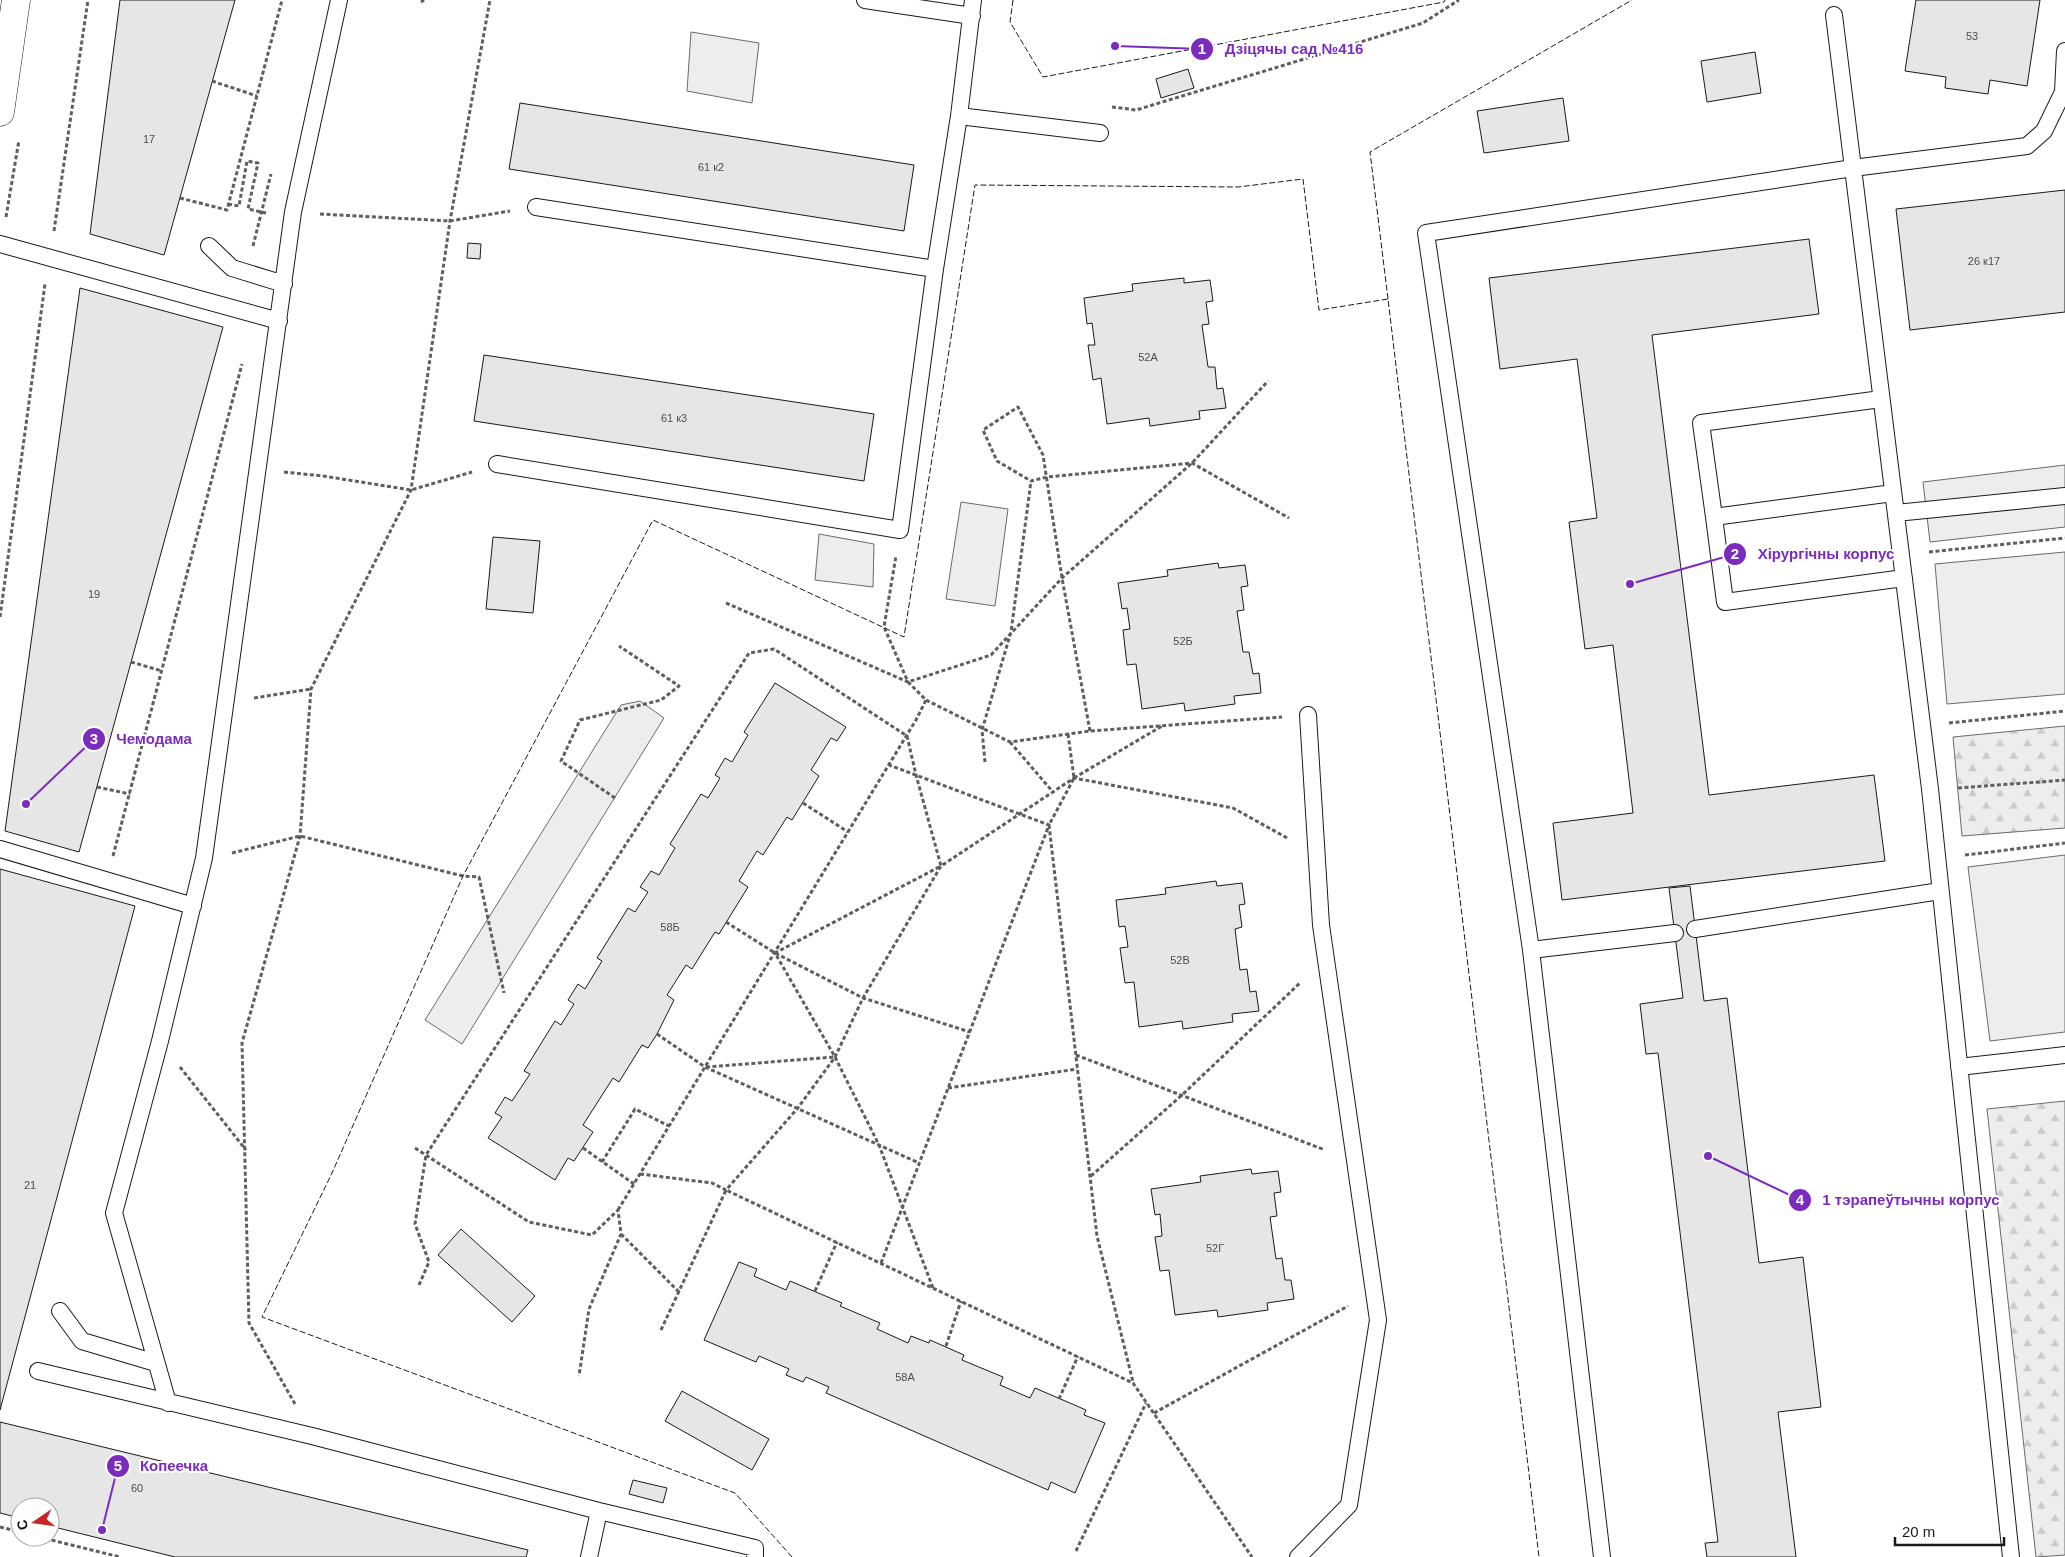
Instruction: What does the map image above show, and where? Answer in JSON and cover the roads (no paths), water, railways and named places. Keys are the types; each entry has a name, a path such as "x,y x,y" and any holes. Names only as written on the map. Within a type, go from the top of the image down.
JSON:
{"main road":[{"path":"0,112 16,0"}],"lane":[{"path":"168,1403 114,1213 160,1041 204,858 293,212 339,0"},
{"path":"497,464 900,530 935,269 959,116 972,8 865,0"},
{"path":"1834,15 1930,790 2011,1557"},
{"path":"1602,1557 1531,950 1426,233 1853,168 2027,146 2044,131 2063,92 2065,51"},
{"path":"959,116 1100,133"},
{"path":"536,207 935,269"},
{"path":"0,244 279,321"},
{"path":"210,246 232,268 284,284"},
{"path":"1881,399 1701,423 1725,602 1904,578"},
{"path":"1714,517 1893,493"},
{"path":"1896,513 2065,496"},
{"path":"1298,1557 1348,1505 1378,1320 1321,925 1308,715"},
{"path":"0,849 193,906"},
{"path":"1695,929 1940,891"},
{"path":"1531,950 1675,933"},
{"path":"1959,1067 2065,1055"},
{"path":"60,1311 82,1341 156,1362"},
{"path":"38,1371 312,1436 599,1511 755,1548 755,1557"},
{"path":"589,1557 599,1511"}],"place":[{"name":"Дзіцячы сад №416","path":"1115,46"},
{"name":"Хірургічны корпус","path":"1630,584"},
{"name":"Чемодама","path":"26,804"},
{"name":"1 тэрапеўтычны корпус","path":"1708,1156"},
{"name":"Копеечка","path":"102,1530"}]}
